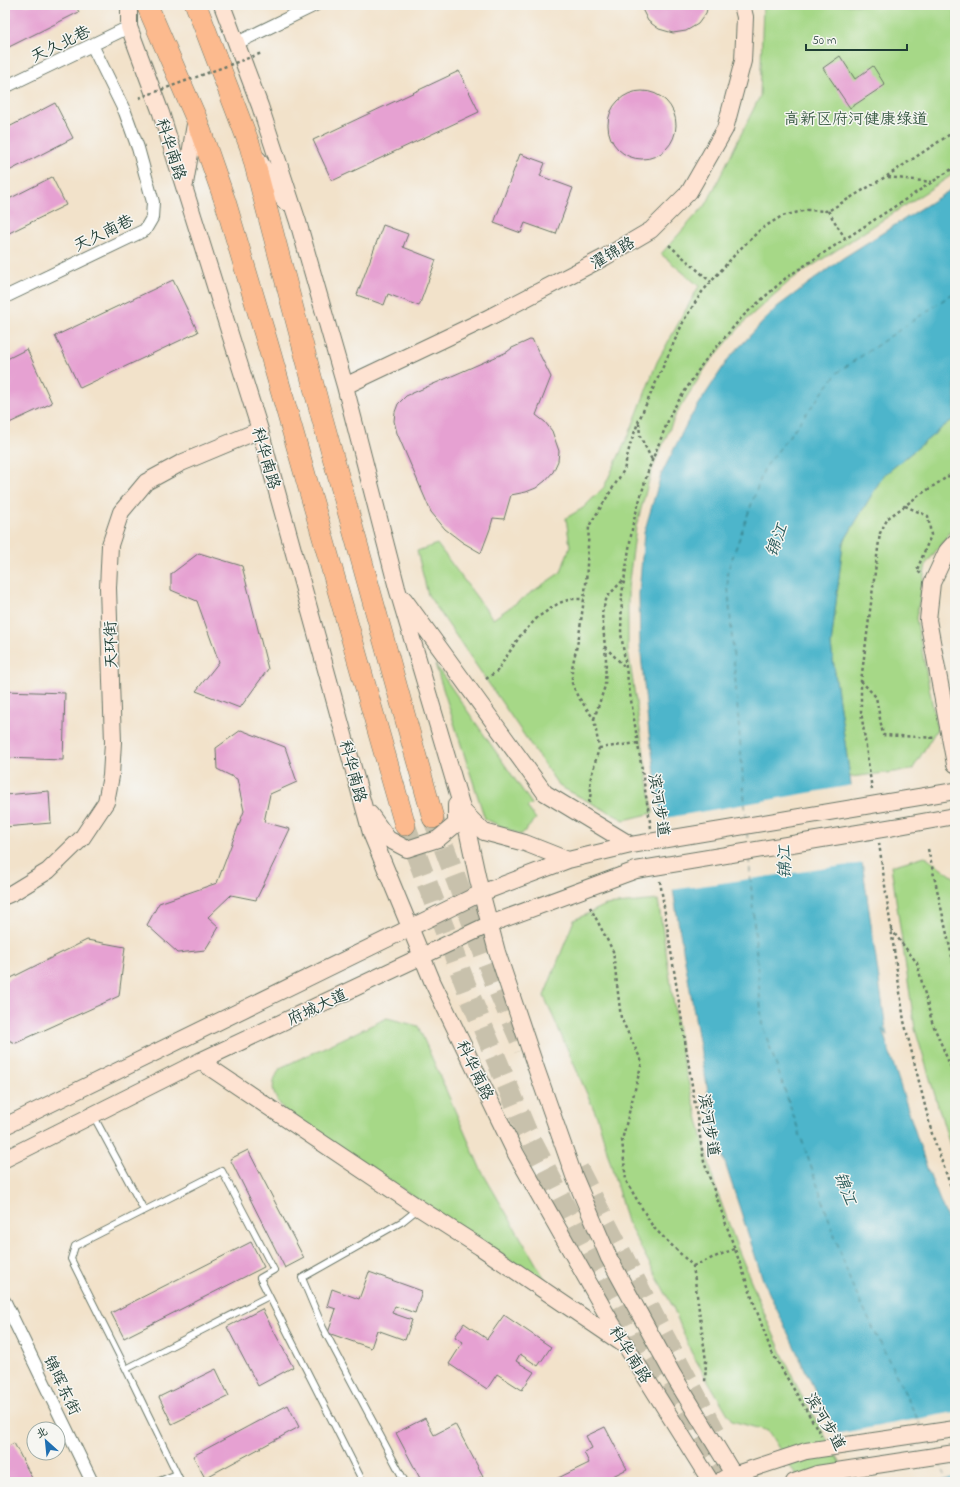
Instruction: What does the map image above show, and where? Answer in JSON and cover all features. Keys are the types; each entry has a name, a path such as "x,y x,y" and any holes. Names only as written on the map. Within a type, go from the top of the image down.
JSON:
{"highway":[{"name":"科华南路","path":"148,5 196,118 225,201 268,345 405,825"},
{"path":"196,5 250,146 318,403 433,818"}],"main road":[{"path":"120,5 129,27"},
{"name":"科华南路","path":"129,5 129,27 161,114 260,430 371,833 433,983 516,1154 627,1347 711,1482"},
{"name":"科华南路","path":"222,5 260,106 298,222 345,386 397,588 463,811 481,893 498,952 574,1176 609,1258 673,1375 735,1478"},
{"name":"濯锦路","path":"345,386 486,319 605,257 651,230 689,192 725,129 743,61 745,17 742,5"},
{"path":"185,188 196,118"},
{"path":"250,146 298,222"},
{"name":"天环街","path":"5,896 48,870 82,838 106,802 111,776 113,742 108,588 110,545 121,512 146,482 181,463 260,430"},
{"path":"955,542 947,551 932,583 928,620 955,764"},
{"path":"397,588 545,793 631,845"},
{"path":"363,805 388,838 408,849 438,840 456,824 456,790"},
{"name":"府城大道","path":"5,1126 481,893 568,860 631,845 955,791"},
{"path":"463,811 484,832 525,843 568,860"},
{"name":"府城大道","path":"5,1159 94,1116 200,1061 490,924 636,870 955,816"},
{"path":"200,1061 419,1208 480,1247 627,1347"},
{"path":"718,1482 735,1478 806,1451 955,1429"},
{"path":"794,1482 817,1474 955,1452"}],"street":[{"path":"237,43 315,5"},
{"name":"天久北巷","path":"5,87 129,27"},
{"name":"天久南巷","path":"5,297 144,230 152,218 153,202 138,148 125,112 92,45"},
{"name":"锦晖东街","path":"5,1302 92,1482"}],"lane":[{"path":"94,1116 144,1210"},
{"path":"181,1482 71,1259 75,1246 222,1171 274,1270 260,1278 363,1482"},
{"path":"405,1482 323,1328 302,1278 404,1221 419,1208"},
{"path":"126,1369 269,1296"},
{"path":"157,1482 177,1474"}],"path":[{"path":"140,98 262,53"},
{"path":"584,817 591,792 590,781 599,748 594,719 577,695 572,683 572,668 579,636 586,584 589,526 624,470 630,445 639,420 684,320 702,292 738,251 761,229 782,216 807,210 828,211 887,176 955,131"},
{"name":"滨河步道","path":"652,830 621,633 622,594 634,523 652,460 672,411 704,363 742,317 787,277 955,167"},
{"path":"887,176 932,182"},
{"path":"828,211 845,238"},
{"path":"669,245 711,282"},
{"path":"639,420 640,436 652,460"},
{"path":"905,506 928,516 931,535 917,570 932,583"},
{"path":"594,719 605,686 606,659 602,613 607,597 625,578"},
{"path":"486,679 497,671 520,636 538,617 559,603 571,599 584,599"},
{"path":"605,647 626,668"},
{"path":"861,681 876,697 883,735 950,738"},
{"path":"599,748 638,744"},
{"path":"928,850 953,961 955,1013"},
{"name":"滨河步道","path":"659,877 704,1162 771,1352 822,1436"},
{"path":"590,907 613,951 621,1018 642,1062 622,1140 626,1181 653,1227 693,1266 706,1361 704,1383"},
{"path":"891,928 917,963 932,1022 955,1077"},
{"path":"693,1266 734,1248"}],"green space":[{"name":"高新区府河健康绿道","path":"763,5 955,5 955,173 792,279 747,319 708,364 676,414 652,470 636,527 628,588 628,650 653,813 624,820 559,786 428,595 417,551 437,544 493,619 561,572 570,546 566,518 583,508 604,487 630,432 657,362 699,286 661,254 707,203 760,96"},
{"path":"955,419 955,526 926,564 916,618 937,729 912,770 850,777 831,645 843,543 883,476 948,423"},
{"path":"435,664 532,804 527,807 536,819 521,835 485,819"},
{"path":"925,856 955,878 955,1162 915,1029 891,866"},
{"path":"658,900 682,1057 715,1186 738,1249 767,1320 800,1393 852,1482 800,1482 768,1431 732,1421 691,1352 673,1307 627,1222 598,1119 544,996 574,920 606,905"},
{"path":"387,1018 418,1026 481,1170 549,1286 285,1111 277,1100 273,1086 280,1068"}],"water":[{"name":"锦江","path":"955,187 955,419 948,423 883,476 843,543 831,645 887,1036 882,1029 928,1171 955,1238 955,1482 866,1482 818,1397 763,1280 715,1132 677,915 649,733 640,644 639,594 644,533 661,475 688,421 729,358 777,307 843,258"}],"pier":[{"path":"853,785 864,863 671,890 660,819"},
{"path":"955,1412 955,1478 929,1482 863,1482 836,1434"}],"building":[{"path":"75,5 79,12 5,49 5,6"},
{"path":"641,5 708,5 706,13 698,24 686,31 673,33 659,29 648,21"},
{"path":"840,56 855,79 873,66 885,85 850,108 823,68"},
{"path":"459,71 479,112 332,181 313,140"},
{"path":"635,91 649,91 661,97 670,106 676,118 674,138 666,149 655,157 649,159 635,159 629,157 618,149 610,138 608,132 608,118 610,112 618,101 629,93"},
{"path":"55,103 73,138 5,173 5,129"},
{"path":"520,154 545,163 540,176 573,188 556,234 525,223 521,233 494,223"},
{"path":"52,177 66,205 5,235 5,201"},
{"path":"383,225 408,234 403,247 436,260 419,306 388,294 384,305 357,295"},
{"path":"173,280 198,332 80,388 55,336"},
{"path":"532,339 551,377 536,415 545,422 552,431 559,451 558,461 553,472 536,488 511,495 504,519 493,518 481,553 462,542 445,529 431,512 397,433 394,421 395,412 398,404 406,396 507,352 512,348"},
{"path":"27,349 52,403 5,425 5,360"},
{"path":"199,553 242,566 268,669 240,708 196,691 219,662 197,601 171,590 171,574"},
{"path":"5,691 65,693 63,760 5,758"},
{"path":"241,730 285,747 297,782 270,794 264,822 290,829 256,900 231,895 208,917 219,927 205,950 178,953 147,925 159,903 217,883 244,811 237,779 217,769 216,748"},
{"path":"49,791 51,823 5,827 5,795"},
{"path":"87,940 125,947 119,996 16,1043 5,1039 5,981"},
{"path":"248,1150 304,1258 285,1268 230,1159"},
{"path":"251,1242 264,1267 124,1338 111,1313"},
{"path":"369,1272 422,1291 415,1313 395,1306 392,1313 412,1320 405,1340 377,1330 371,1348 328,1333 336,1309 327,1306 332,1289 359,1299"},
{"path":"262,1309 293,1367 258,1386 227,1327"},
{"path":"504,1315 551,1347 538,1366 520,1354 516,1361 534,1372 522,1390 497,1374 487,1389 449,1364 463,1342 455,1337 464,1323 487,1339"},
{"path":"216,1369 229,1396 172,1424 159,1397"},
{"path":"288,1405 299,1427 205,1478 193,1456"},
{"path":"425,1418 434,1435 455,1424 483,1476 471,1482 422,1482 396,1433"},
{"path":"605,1427 627,1469 607,1479 608,1482 555,1482 554,1480 589,1463 584,1452 592,1448 586,1436"},
{"path":"14,1443 34,1482 5,1482 5,1448"}],"ferry route":[{"path":"746,818 727,573 764,469 838,372 955,292"},
{"path":"747,833 748,844"},
{"path":"749,859 762,1024 851,1283 921,1426"},
{"path":"929,1441 933,1449"},
{"path":"939,1463 949,1482"}],"tunnel":[{"path":"433,818 496,985 524,1049"},
{"path":"405,825 469,994 526,1130 632,1338 700,1450 722,1482"},
{"path":"578,1169 715,1432"}]}
